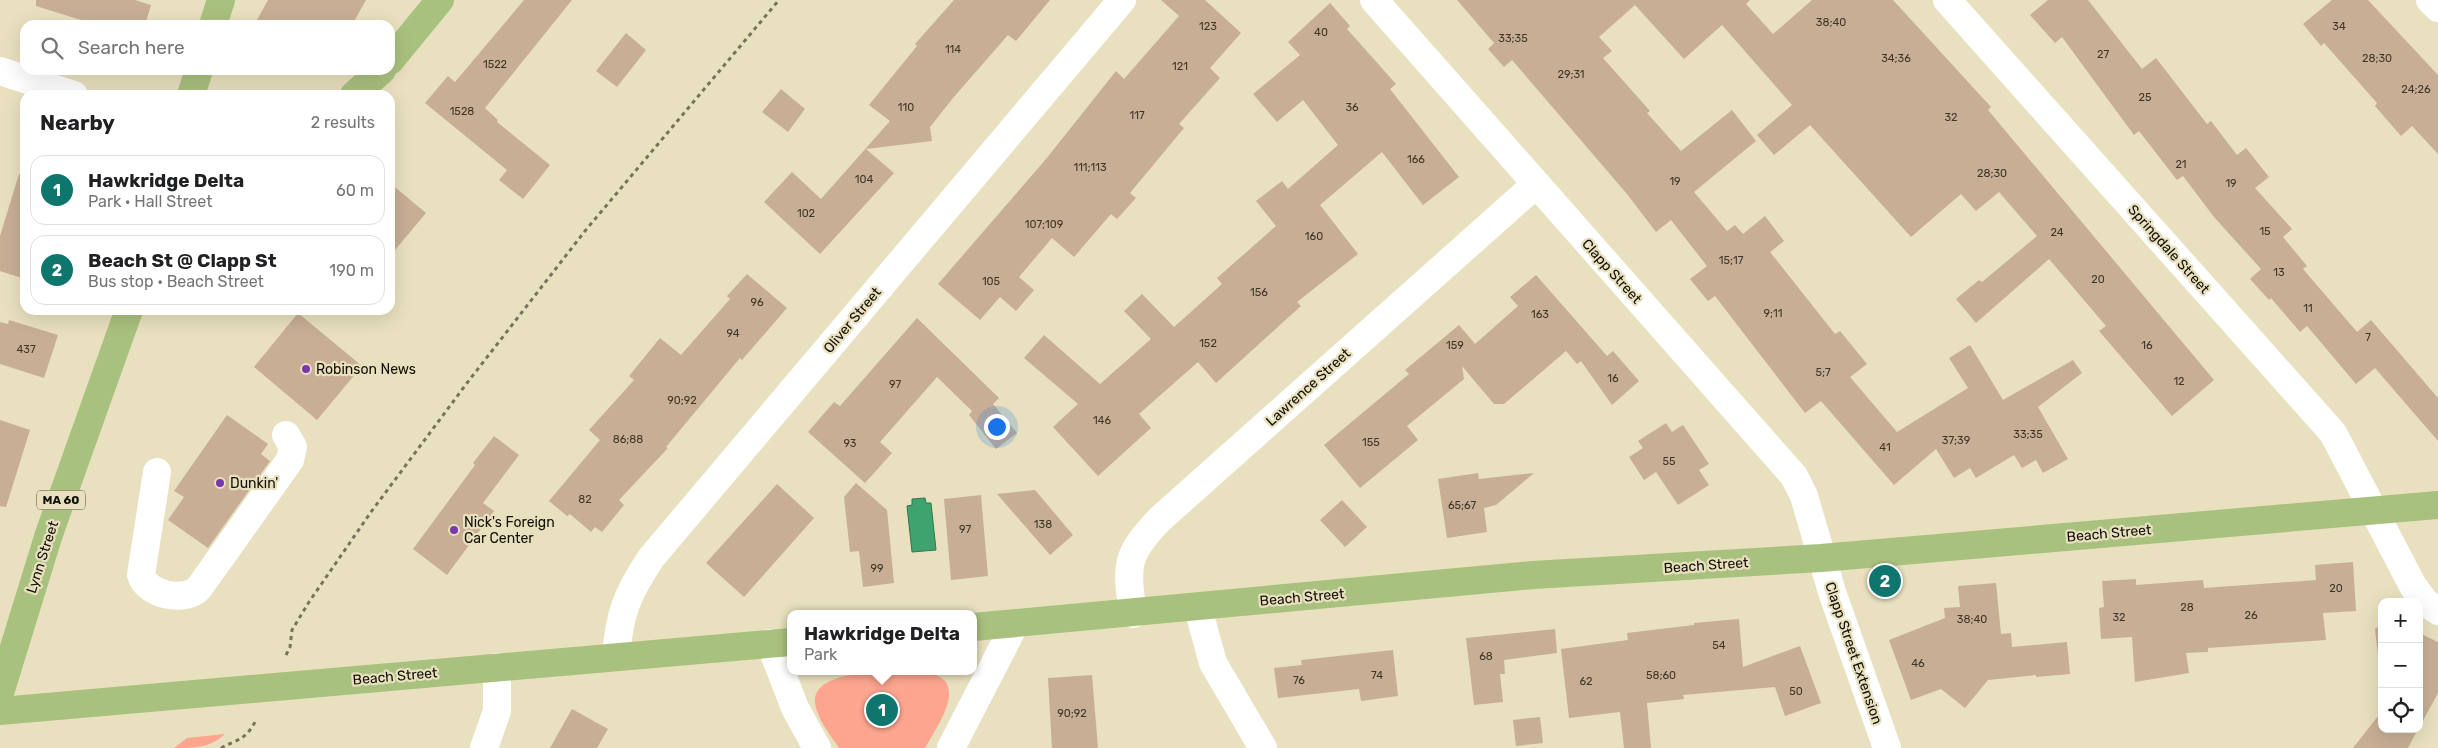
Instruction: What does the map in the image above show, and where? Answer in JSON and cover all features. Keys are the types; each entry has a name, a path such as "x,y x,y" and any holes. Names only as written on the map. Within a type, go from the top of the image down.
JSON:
{"main road":[{"path":"215,20 221,0"},
{"path":"395,55 440,0"},
{"path":"193,90 197,75"},
{"path":"360,90 376,75"},
{"path":"369,90 379,75"},
{"name":"Lynn Street","path":"0,693 48,534 126,315"},
{"name":"Beach Street","path":"977,627 1198,608 1533,575 1821,558 2438,505"},
{"name":"Beach Street","path":"0,711 781,642"}],"street":[{"name":"Oliver Street","path":"616,657 618,626 626,600 636,579 652,558 1122,0"},
{"name":"Clapp Street","path":"1374,0 1535,185 1790,471 1801,489 1821,558"},
{"name":"Springdale Street","path":"1947,0 2333,433 2418,595 2438,611"},
{"path":"2430,0 2438,8"},
{"path":"0,71 59,90"},
{"name":"Lawrence Street","path":"1133,614 1128,576 1130,561 1136,546 1160,519 1535,185"},
{"path":"157,472 141,576 146,585 152,589 188,596 199,588 290,460 293,446 286,435"},
{"name":"Clapp Street Extension","path":"1821,558 1887,748"},
{"path":"1198,608 1213,663 1264,748"},
{"path":"951,748 1015,624"},
{"path":"781,642 787,670"},
{"path":"484,748 497,710 497,668"},
{"path":"788,675 795,708 817,748"}],"path":[{"path":"290,647 292,630 371,512 525,307 644,160 779,0"}],"shaded area":[{"path":"925,498 926,503 931,503 936,550 912,552 907,506 912,505 912,499"},
{"path":"934,675 942,678 948,687 949,697 940,722 925,748 839,748 819,716 815,697 821,687 833,680 848,676"},
{"path":"225,734 208,745 174,748 187,738"}],"building":[{"path":"36,0 135,0 151,5 146,20 81,20 36,6"},
{"path":"268,0 366,0 355,20 257,20"},
{"path":"524,0 572,0 485,108 498,120 497,122 550,165 523,199 499,180 507,170 425,103 448,76 455,82"},
{"path":"954,0 1050,0 1016,41 1008,35 953,98 930,127 932,141 866,149 894,173 820,254 764,202 792,172 821,199 890,121 869,105 917,46 915,44"},
{"path":"1161,0 1205,0 1241,33 1210,68 1220,78 1179,124 1184,128 1130,193 1136,198 1117,219 1111,214 1074,257 1052,238 1019,277 1034,290 1016,311 1000,297 980,320 938,284 1046,159 1116,71 1124,79 1179,16"},
{"path":"1457,0 1750,0 1746,4 1773,34 1812,0 1893,0 1991,107 1988,110 2214,380 2172,416 2099,331 2106,326 2049,259 1976,323 1956,299 1979,280 1982,282 2037,236 1999,192 1976,211 1961,194 1911,237 1810,125 1774,155 1757,135 1792,105 1722,25 1684,59 1635,5 1599,37 1612,51 1603,58 1650,111 1647,113 1681,151 1732,110 1756,141 1694,192 1727,231 1735,225 1743,234 1765,216 1784,241 1770,252 1835,334 1840,331 1867,364 1850,377 1897,432 1968,388 1949,358 1970,345 2003,400 2073,360 2082,373 2038,407 2068,459 2043,473 2036,460 2022,468 2014,455 1976,478 1970,468 1954,478 1936,449 1894,485 1821,401 1805,413 1715,296 1708,301 1690,279 1707,266 1671,220 1656,232 1627,194 1512,60 1504,67 1488,49 1494,43"},
{"path":"2048,0 2088,0 2142,69 2156,58 2207,124 2211,121 2237,155 2246,148 2269,177 2255,188 2292,229 2283,237 2307,266 2303,269 2357,332 2371,320 2438,398 2438,441 2375,368 2356,384 2307,326 2300,332 2271,298 2269,300 2250,279 2261,269 2214,217 2183,176 2177,180 2139,131 2134,135 2062,37 2055,43 2030,15"},
{"path":"2332,0 2368,0 2438,75 2438,154 2412,126 2401,136 2375,106 2377,103 2324,43 2321,46 2303,24"},
{"path":"1330,3 1350,26 1347,29 1396,84 1390,89 1459,177 1423,205 1382,152 1320,205 1358,254 1297,302 1301,306 1216,383 1198,362 1139,414 1151,428 1098,476 1053,427 1078,404 1024,358 1044,335 1100,384 1151,339 1124,311 1142,294 1174,327 1222,284 1217,278 1276,226 1256,201 1282,181 1288,189 1338,145 1303,100 1277,122 1253,94 1300,55 1288,42"},
{"path":"626,33 646,50 617,87 596,71"},
{"path":"781,89 805,109 788,132 762,112"},
{"path":"20,174 20,277 0,271 0,236"},
{"path":"395,187 426,213 395,250"},
{"path":"747,274 787,308 742,360 740,358 666,447 668,448 619,500 624,505 602,532 595,527 591,532 570,514 567,516 549,501 600,440 589,430 634,380 629,376 660,338 681,355 730,299 727,296"},
{"path":"1536,275 1607,356 1613,351 1639,381 1612,405 1581,361 1577,364 1566,351 1504,404 1494,404 1462,366 1464,379 1407,426 1418,440 1360,488 1324,445 1409,374 1405,370 1459,325 1475,344 1518,306 1510,297"},
{"path":"296,315 300,315 362,366 317,420 254,367"},
{"path":"917,318 999,398 993,404 1017,433 996,449 969,415 972,411 937,377 880,442 892,453 865,483 808,432 834,402 840,406"},
{"path":"9,320 58,335 44,378 0,364 0,322 8,324"},
{"path":"227,415 268,444 261,454 270,461 208,548 168,520 184,497 174,491"},
{"path":"0,420 30,430 6,507 0,506"},
{"path":"1666,423 1672,432 1683,425 1709,464 1699,470 1709,485 1678,505 1656,472 1644,480 1629,457 1643,448 1638,441"},
{"name":"Nick's Foreign Car Center","path":"494,436 519,455 483,503 494,511 447,575 413,549"},
{"path":"1478,473 1479,479 1534,473 1496,505 1484,508 1487,532 1447,538 1438,479"},
{"path":"856,483 887,510 894,583 863,587 859,551 850,552 844,497"},
{"path":"777,484 814,518 744,597 706,563"},
{"path":"1035,490 1073,535 1050,555 997,494"},
{"path":"981,495 988,576 951,580 944,499"},
{"path":"1342,500 1367,527 1345,547 1320,520"},
{"path":"2353,562 2356,611 2323,613 2326,640 2208,648 2208,652 2186,653 2189,673 2135,682 2132,637 2101,639 2099,608 2104,607 2102,581 2136,579 2136,585 2203,580 2204,588 2316,580 2315,565"},
{"path":"1996,583 2001,634 2011,633 2012,647 2067,642 2070,674 1988,680 1965,708 1941,689 1911,700 1889,640 1945,618 1944,608 1960,607 1958,586"},
{"path":"1739,619 1743,667 1800,646 1821,703 1785,716 1775,687 1683,695 1684,699 1647,703 1651,748 1624,748 1620,712 1569,718 1561,649 1628,640 1627,633 1694,625 1694,623"},
{"path":"2378,627 2378,656 2375,629"},
{"path":"1555,629 1557,653 1504,660 1505,674 1500,674 1503,702 1474,705 1466,638"},
{"path":"2423,635 2438,642 2438,693 2423,721"},
{"path":"1393,650 1398,696 1361,701 1359,689 1278,698 1274,668 1302,665 1301,660"},
{"path":"1092,675 1098,748 1052,748 1048,678"},
{"path":"572,709 608,729 597,748 550,748"},
{"path":"2378,716 2378,733 2416,733 2408,748 2353,748"},
{"path":"1540,717 1543,743 1516,746 1513,720"}],"place":[{"name":"Robinson News","path":"306,369"},
{"name":"Dunkin'","path":"220,483"},
{"name":"Nick's Foreign Car Center","path":"454,530"},
{"name":"Beach St @ Clapp St","path":"1885,581"},
{"name":"Hawkridge Delta","path":"882,710"}]}
